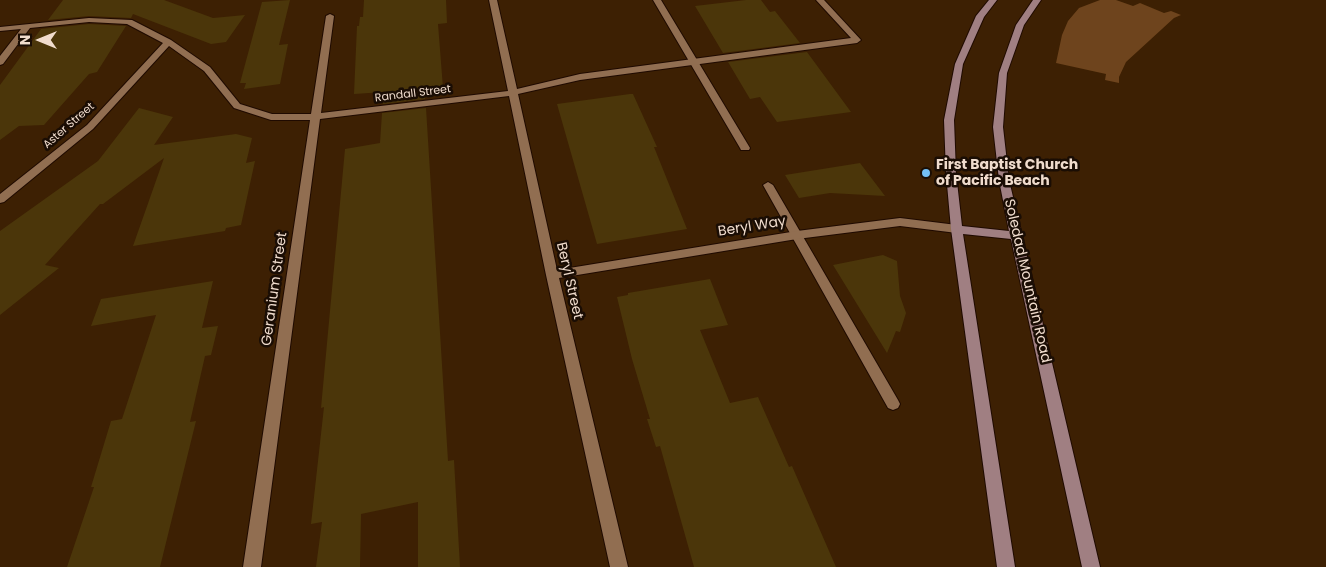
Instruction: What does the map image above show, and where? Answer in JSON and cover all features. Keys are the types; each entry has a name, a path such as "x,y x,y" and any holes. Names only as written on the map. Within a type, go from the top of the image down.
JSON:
{"main road":[{"path":"993,0 980,16 959,64 949,120 951,174 957,229 1006,567"},
{"name":"Soledad Mountain Road","path":"1037,0 1020,24 1003,73 998,127 1004,180 1091,567"},
{"path":"957,229 1016,236"}],"street":[{"name":"Beryl Street","path":"493,0 552,275 619,567"},
{"path":"657,0 745,148"},
{"name":"Randall Street","path":"0,30 89,20 128,22 168,42 207,69 237,106 271,117 314,118 512,93 580,77 857,40 820,0"},
{"name":"Geranium Street","path":"252,567 314,118 330,16"},
{"path":"0,62 27,26"},
{"name":"Aster Street","path":"0,200 90,127 168,42"},
{"path":"768,185 893,404"},
{"name":"Beryl Way","path":"552,275 797,235 900,222 957,229"}],"shaded area":[{"path":"1100,0 1116,0 1133,6 1140,3 1164,13 1171,11 1181,15 1174,18 1126,62 1119,77 1119,83 1105,80 1106,74 1056,63 1062,35 1068,21 1079,8"}],"building":[{"path":"63,0 164,0 213,18 245,15 226,42 211,44 133,14 131,18 89,16 48,20"},
{"path":"290,0 279,45 288,44 280,84 244,89 246,83 240,83 262,2"},
{"path":"364,0 446,0 447,23 438,24 443,88 425,90 425,99 383,104 384,92 354,94 357,26 359,26 360,17 363,17"},
{"path":"761,0 770,12 775,11 800,43 723,53 695,6"},
{"path":"89,24 126,26 97,72 89,74 44,125 19,126 0,140 0,85 41,29"},
{"path":"807,52 851,112 777,122 760,97 750,99 728,62"},
{"path":"633,94 657,147 654,147 687,229 597,244 557,104"},
{"path":"139,108 173,117 154,145 236,134 252,138 246,163 255,161 241,225 226,228 225,231 133,246 164,158 103,204 100,204 45,265 59,268 0,315 0,231 98,161"},
{"path":"426,108 448,461 454,460 460,567 418,567 418,502 361,514 360,567 316,567 322,522 311,524 324,407 321,408 345,149 380,143 382,113"},
{"path":"860,163 885,196 830,193 799,198 785,175"},
{"path":"883,255 897,261 900,296 906,313 900,332 896,331 887,353 833,265"},
{"path":"710,279 728,325 700,330 730,403 758,397 789,467 792,466 836,567 694,567 660,446 656,447 647,419 650,419 632,359 617,297 628,295 628,293"},
{"path":"213,281 202,328 218,326 211,355 205,356 190,422 196,421 160,567 67,567 94,487 91,487 111,421 122,419 156,315 91,326 101,299"}],"place":[{"name":"First Baptist Church of Pacific Beach","path":"926,173"}]}
